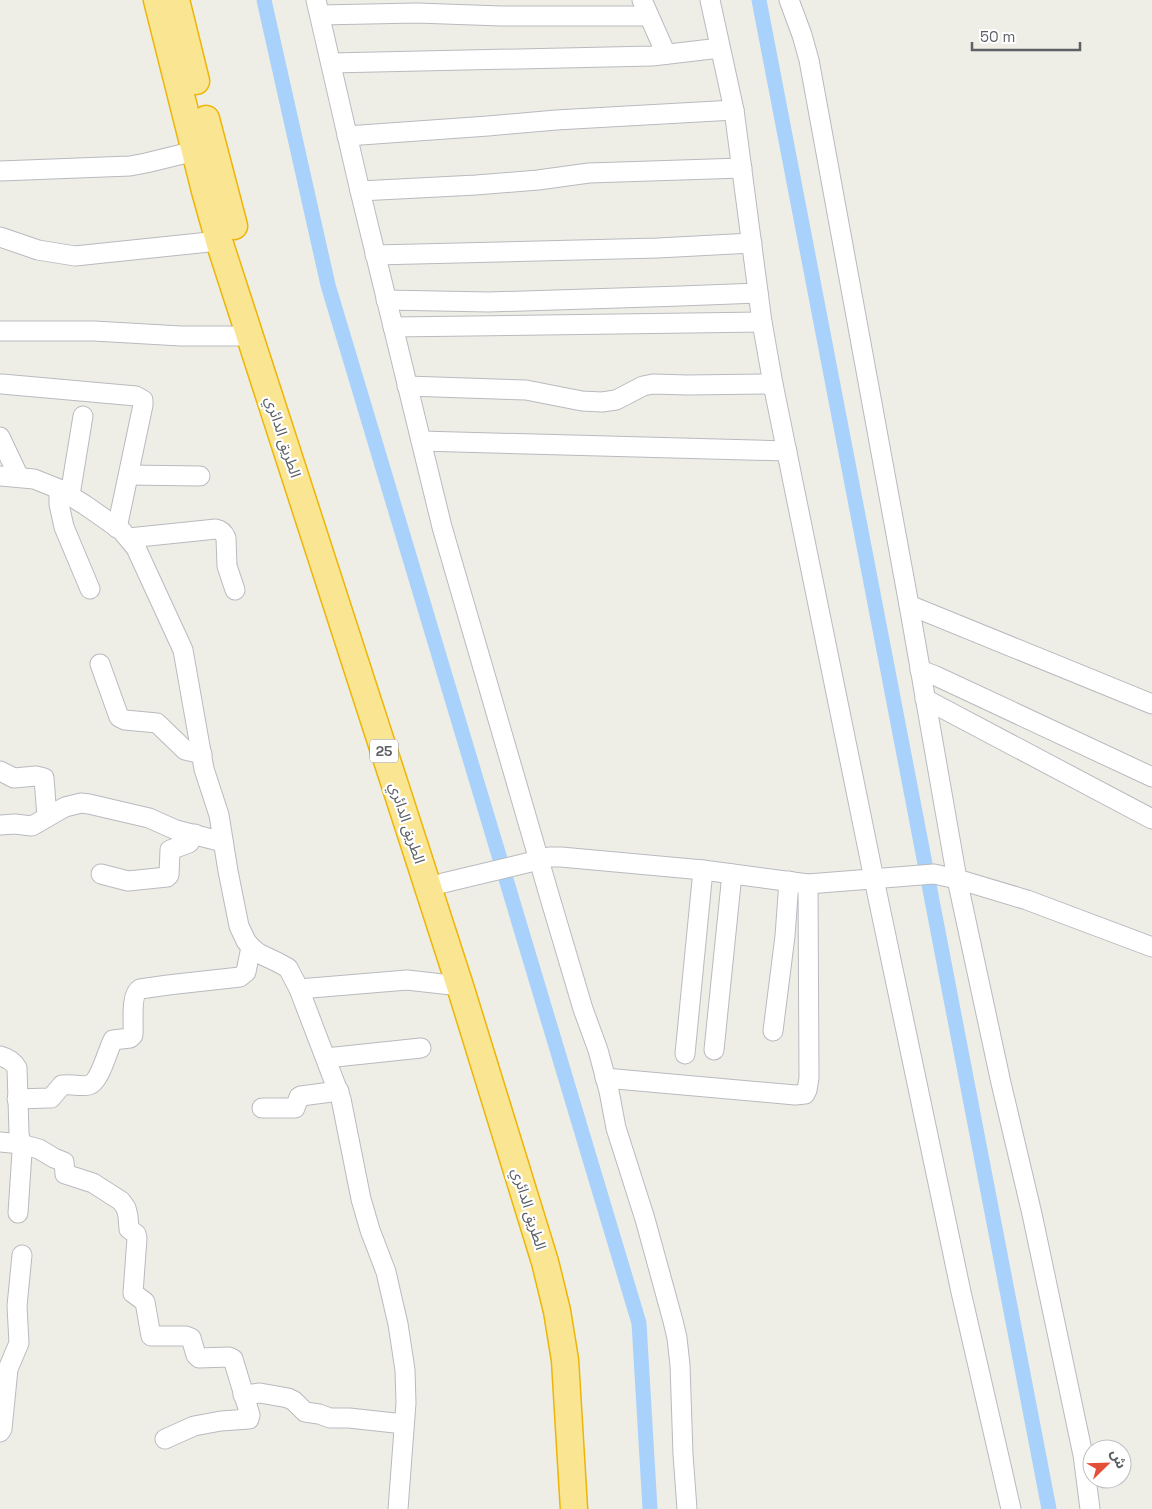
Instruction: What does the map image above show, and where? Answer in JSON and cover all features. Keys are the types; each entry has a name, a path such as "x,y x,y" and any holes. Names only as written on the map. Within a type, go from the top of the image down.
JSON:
{"highway":[{"name":"الطريق الدائري","path":"157,0 220,241 460,986 545,1262 557,1311 565,1360 574,1509"},
{"name":"الطريق الدائري","path":"176,0 236,233 464,948 558,1259 580,1356 592,1509"}],"street":[{"path":"710,0 734,110 762,322 773,384 961,1292 1010,1509"},
{"path":"789,0 808,54 957,879 1001,1083 1032,1214 1083,1455 1090,1509"},
{"path":"666,54 645,8 501,16 417,14 318,8 392,327 442,527 530,862 605,1078 616,1128 645,1219 673,1321 680,1365 686,1509"},
{"path":"330,63 666,54 720,48"},
{"path":"347,136 573,118 734,110"},
{"path":"0,171 130,166 195,151"},
{"path":"360,191 476,186 589,173 742,168"},
{"path":"0,237 38,250 74,256 220,241"},
{"path":"375,255 658,248 752,243"},
{"path":"386,300 489,302 758,292"},
{"path":"392,327 762,322"},
{"path":"0,331 94,331 181,336 250,336"},
{"path":"2,384 141,398 144,405 129,475 123,533"},
{"path":"407,386 526,390 582,401 602,402 616,400 637,389 653,384 773,384"},
{"path":"83,416 60,516 90,589"},
{"path":"0,437 19,477"},
{"path":"421,441 787,451"},
{"path":"129,475 200,476"},
{"path":"0,476 34,479 64,492 123,533 139,555 183,650 206,777 219,816 236,916 250,947 288,968 299,989 339,1091 361,1200 386,1272 398,1324 405,1370 406,1404 398,1509"},
{"path":"123,533 220,530 226,538 228,566 235,590"},
{"path":"909,605 1152,704"},
{"path":"100,664 119,717 125,720 156,723 182,748 202,754"},
{"path":"920,670 1152,777"},
{"path":"925,699 1152,819"},
{"path":"0,771 14,778 36,776 44,778 47,817"},
{"path":"0,825 32,826 65,807 89,804 149,818 176,830 223,842"},
{"path":"101,874 128,881 167,877 170,871 170,850 189,842 195,834"},
{"path":"443,882 549,857 703,870 808,884 934,874 1027,900 1152,948"},
{"path":"685,1054 703,870"},
{"path":"714,1050 732,874"},
{"path":"773,1031 785,936 788,881"},
{"path":"605,1078 794,1095 805,1094 809,1078 808,884"},
{"path":"17,1099 51,1098 62,1085 92,1084 105,1062 113,1040 130,1038 133,1035 133,1006 134,996 137,991 168,984 240,977 246,972 250,947"},
{"path":"299,989 406,980 460,986"},
{"path":"326,1058 421,1048"},
{"path":"0,1056 8,1058 17,1068 17,1099 22,1152 18,1213"},
{"path":"262,1108 296,1108 301,1096 339,1091"},
{"path":"0,1142 21,1144 39,1149 62,1161 65,1174 93,1183 121,1201 126,1208 129,1229 136,1234 137,1238 134,1295 145,1302 150,1336 186,1336 191,1338 196,1355 199,1358 231,1358 234,1362 250,1415 248,1420 208,1423 183,1430 165,1439"},
{"path":"0,1432 2,1429 8,1369 19,1344 8,1306 22,1255"},
{"path":"243,1394 264,1393 288,1398 305,1412 330,1418 349,1418 404,1424"}],"waterway":[{"path":"264,0 328,285 639,1323 650,1509"},
{"path":"759,0 1049,1509"}]}
